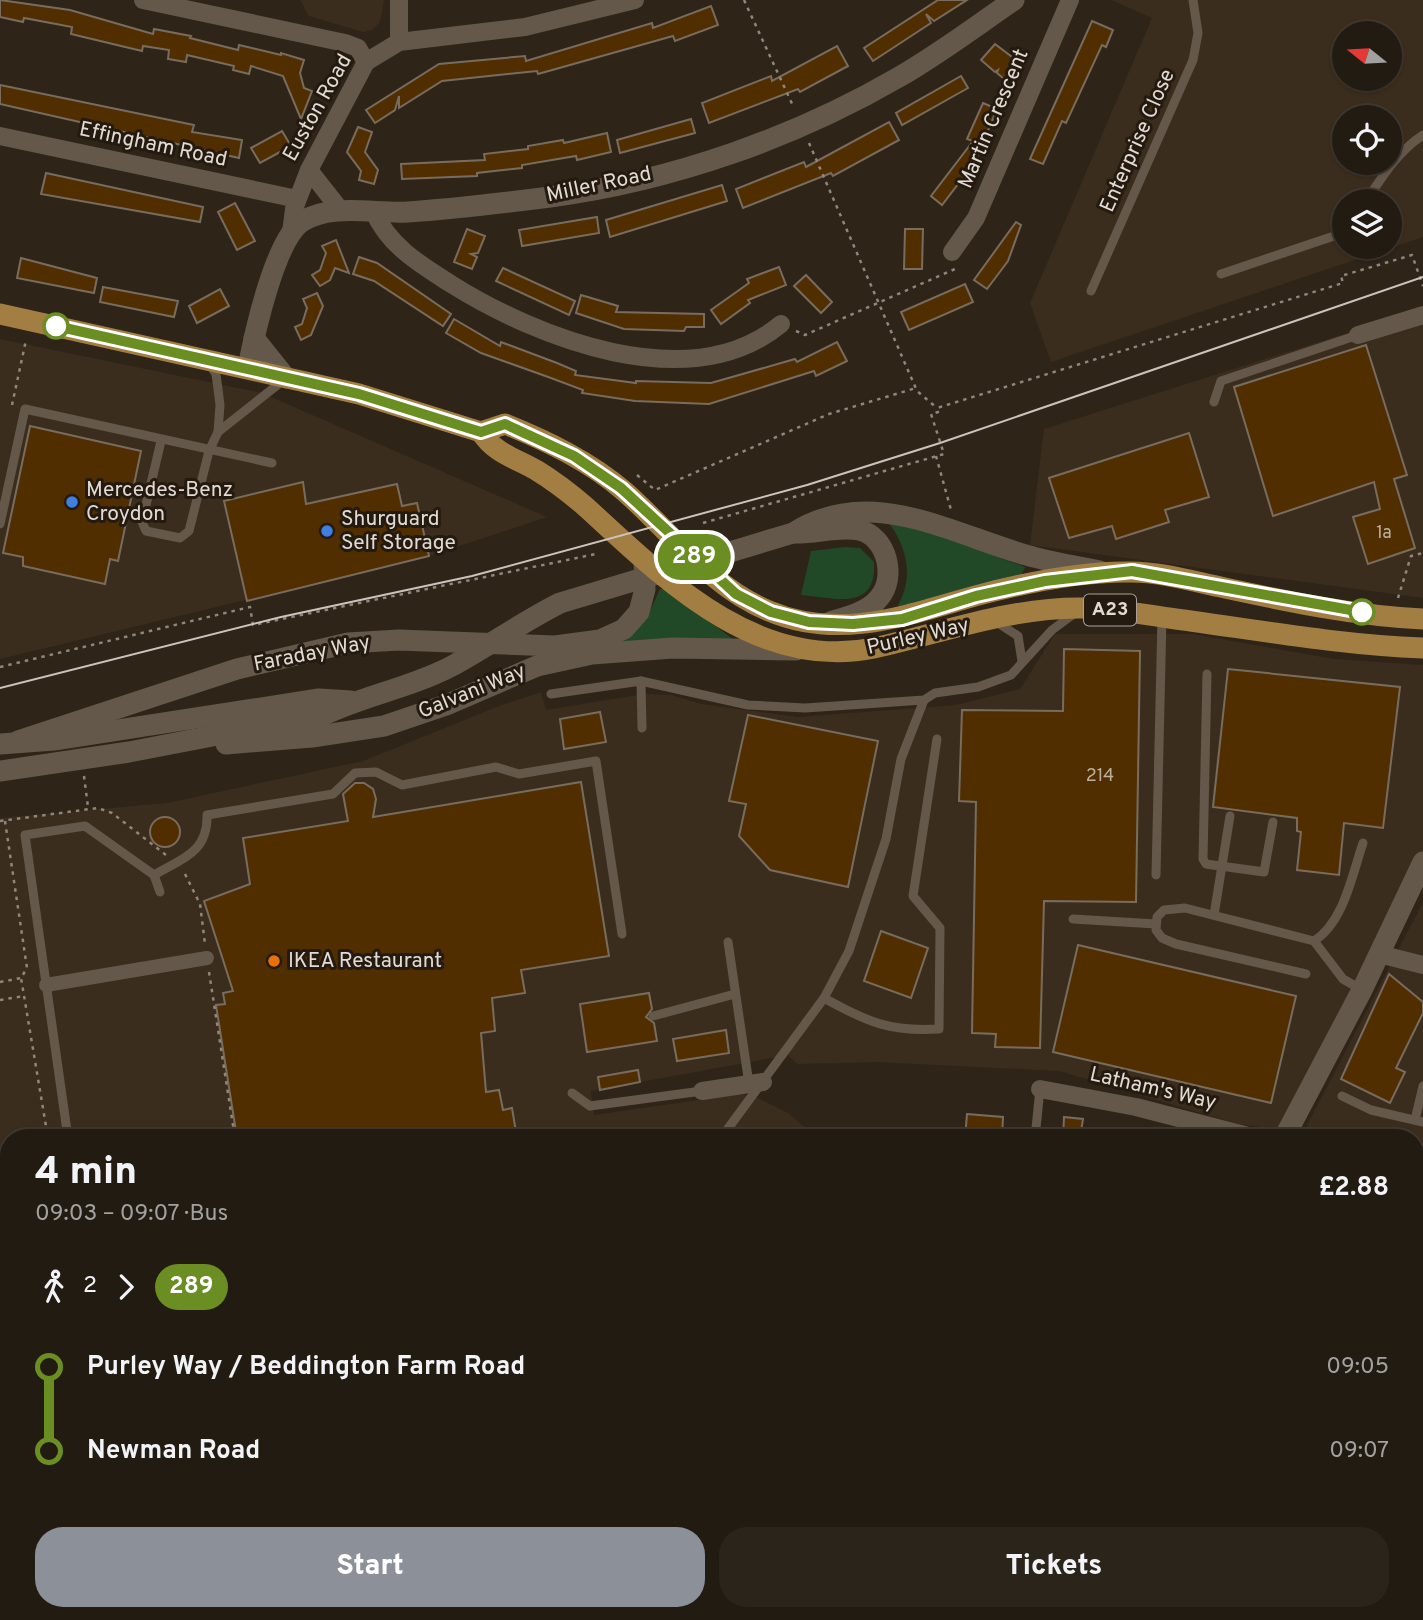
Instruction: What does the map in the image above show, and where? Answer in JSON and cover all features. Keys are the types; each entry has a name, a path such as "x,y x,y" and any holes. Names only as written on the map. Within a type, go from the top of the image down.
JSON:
{"highway":[{"name":"Purley Way","path":"0,314 370,397 481,432 505,424 574,456 621,488 736,594 771,612 824,624 902,619 976,596 1045,581 1132,571 1285,601 1423,619"},
{"name":"Purley Way","path":"481,432 490,447 538,472 578,500 643,560 711,611 749,633 815,651 865,649 990,620 1046,610 1082,608 1141,612 1163,618 1372,645 1423,648"}],"street":[{"path":"143,0 345,43 358,48 366,62"},
{"path":"399,0 399,41"},
{"name":"Euston Road","path":"291,233 297,199 309,170 366,62 399,41 525,27 587,7 635,0"},
{"name":"Miller Road","path":"291,233 313,216 551,197 604,187 700,162 802,126 898,78 1014,0"},
{"name":"Martin Crescent","path":"951,251 976,218 1070,0"},
{"name":"Effingham Road","path":"0,136 297,199"},
{"path":"309,170 342,212"},
{"path":"374,212 395,243 459,289 509,317 589,347 643,356 701,356 747,346 781,324"},
{"path":"248,368 266,295 291,233"},
{"path":"1358,335 1423,315"},
{"path":"254,338 286,378"},
{"path":"793,533 815,519 846,513 902,513 1027,555 1112,573"},
{"path":"0,771 129,752 326,714 353,701 414,684 453,665 525,620 560,603 793,533 860,530 879,543 885,554 888,578 879,599 864,610 824,624"},
{"name":"Faraday Way","path":"9,742 237,669 348,643 380,640 555,646 600,640 624,629 639,612 645,589 643,560"},
{"name":"Galvani Way","path":"129,752 312,737 384,726 446,705 537,666 592,654 673,648 815,651"},
{"path":"9,742 54,740 319,699 353,701"},
{"path":"1289,1129 1362,990 1423,862"},
{"path":"1379,954 1423,965"},
{"path":"46,985 207,958"},
{"path":"702,1090 756,1083"},
{"name":"Latham's Way","path":"1040,1089 1136,1107 1221,1129"}],"lane":[{"name":"Enterprise Close","path":"1091,291 1193,60 1198,33 1193,0"},
{"path":"1374,189 1411,143 1423,135"},
{"path":"1221,274 1332,236"},
{"path":"1214,402 1222,381 1358,335"},
{"path":"161,441 142,522 146,531 180,538 189,531 209,451 218,432 220,405 216,374 207,359"},
{"path":"218,432 286,378"},
{"path":"0,524 25,409 161,441 272,463"},
{"path":"551,694 641,681 748,705 806,708 924,700 935,693 998,682 1011,675 1052,630 1082,608"},
{"path":"1156,875 1163,618"},
{"path":"990,620 1010,627 1018,636 1022,661"},
{"path":"1207,674 1203,859 1206,864 1264,872 1273,822"},
{"path":"641,681 642,729"},
{"path":"728,1129 756,1083 824,998 853,939 886,839 901,759 924,700"},
{"path":"824,998 859,1018 903,1031 939,1029 940,928 913,896 937,739"},
{"path":"154,875 188,859 203,836 207,815 333,794 355,773 376,772 402,785 496,767 519,774 596,761 622,934"},
{"path":"1214,915 1230,816"},
{"path":"67,1129 24,835 85,826 154,875 160,892"},
{"path":"1314,942 1328,933 1342,904 1363,843"},
{"path":"1156,924 1164,910 1174,908 1214,915 1314,942 1343,979 1362,990"},
{"path":"1073,919 1156,924"},
{"path":"1156,924 1162,937 1177,944 1306,974"},
{"path":"728,942 735,994 756,1083"},
{"path":"653,1016 735,994"},
{"path":"1342,1096 1371,1110 1419,1121 1423,1086"},
{"path":"1036,1129 1040,1089"},
{"path":"572,1093 590,1106 702,1090"}],"path":[{"path":"744,0 916,388 937,408"},
{"path":"781,324 805,335 956,271 951,251"},
{"path":"937,408 1343,283 1341,276 1412,255 1423,286"},
{"path":"9,415 31,321"},
{"path":"655,490 830,414 916,388"},
{"path":"703,523 944,454 931,414 938,412 937,408"},
{"path":"936,456 956,531"},
{"path":"1398,599 1411,556 1423,553"},
{"path":"0,667 250,607 253,625 596,554"},
{"path":"82,757 88,807"},
{"path":"5,821 27,968 21,978 46,1129"},
{"path":"207,958 234,1129"},
{"path":"0,982 21,978"},
{"path":"0,1000 24,996"}],"shaded area":[{"path":"300,0 384,0 380,22 372,30 363,32 309,16"},
{"path":"1111,0 1423,0 1423,237 1402,244 1402,189 1332,189 1332,259 1358,259 1051,362 1030,303 1152,18"},
{"path":"1423,309 1423,598 1030,545 1044,429"},
{"path":"0,339 262,393 547,517 429,556 0,659"},
{"path":"1055,634 1193,634 1334,659 1423,665 1423,852 1284,1129 1238,1124 1059,1071 877,1062 797,1064 788,1055 591,1091 594,1115 740,1094 758,1098 788,1113 810,1129 0,1129 0,818 167,803 363,761 499,706 541,692 546,710 644,694 672,695 701,704 798,717 956,705 1020,689"},
{"path":"1423,902 1423,1129 1305,1129"}],"green space":[{"path":"889,523 939,534 1025,567 1021,576 902,609 898,605 906,584 906,563 900,542"},
{"path":"860,548 874,562 869,589 861,595 840,599 801,595 811,551"},
{"path":"660,589 665,589 733,639 608,645 646,620"}],"building":[{"path":"0,0 70,10 153,34 154,29 191,36 190,38 238,50 239,45 281,53 304,60 300,73 304,88 312,91 301,119 283,76 251,66 249,74 233,70 234,66 187,55 186,62 168,59 169,50 143,46 142,51 71,34 72,27 24,18 23,22 0,17"},
{"path":"938,0 967,0 934,21 926,14 931,23 873,61 864,48"},
{"path":"711,6 718,25 675,41 673,36 538,74 537,71 442,81 399,108 399,96 395,110 375,123 366,110 439,64 525,56 526,61 652,23 653,28"},
{"path":"1092,21 1113,30 1106,47 1102,45 1066,123 1062,121 1043,164 1030,159"},
{"path":"995,44 1024,66 1009,83 997,73 998,70 995,72 981,60"},
{"path":"837,46 848,66 800,92 798,89 709,123 702,103 771,76 772,81"},
{"path":"961,76 968,88 902,125 896,113"},
{"path":"0,85 194,125 192,132 242,140 239,158 0,104"},
{"path":"983,103 997,109 975,162 942,205 931,196 973,141 967,139"},
{"path":"691,119 695,133 620,153 617,140"},
{"path":"889,122 899,140 833,176 831,173 743,208 736,189 804,162 806,167"},
{"path":"358,127 372,132 365,152 378,170 374,184 359,180 361,171 347,152"},
{"path":"282,131 291,146 260,163 251,148"},
{"path":"607,133 611,152 577,160 576,156 522,165 522,168 477,173 477,176 402,179 401,164 485,160 484,154 528,149 528,146 563,140 564,143"},
{"path":"46,173 203,207 200,222 41,194"},
{"path":"722,185 727,201 610,237 606,220"},
{"path":"235,203 255,241 237,250 218,212"},
{"path":"597,217 599,233 522,246 519,230"},
{"path":"1016,222 1021,225 1008,261 987,289 974,280"},
{"path":"467,229 485,236 478,253 471,254 477,257 472,269 454,262"},
{"path":"905,229 923,229 922,269 904,269"},
{"path":"336,240 349,273 335,268 330,280 320,286 312,275 320,270 326,253 322,246"},
{"path":"359,257 377,263 451,314 443,326 374,281 353,274"},
{"path":"21,258 97,278 94,293 17,278"},
{"path":"779,267 786,285 748,300 750,303 721,324 711,310 749,283 747,279"},
{"path":"503,268 575,301 569,315 496,281"},
{"path":"806,275 832,302 821,313 794,286"},
{"path":"965,284 973,302 909,330 901,312"},
{"path":"103,287 178,301 174,317 100,302"},
{"path":"220,289 229,306 197,323 189,306"},
{"path":"317,293 323,306 311,335 301,340 295,327 302,324 307,308 303,299"},
{"path":"581,295 618,306 616,312 704,314 704,327 686,327 684,331 624,329 576,313"},
{"path":"454,319 500,346 501,342 557,363 576,371 575,375 636,383 711,383 795,359 797,362 837,342 847,361 816,376 814,371 709,404 635,401 582,393 583,390 481,353 446,333"},
{"path":"1366,345 1407,475 1394,479 1415,548 1368,564 1353,517 1380,509 1374,482 1273,516 1234,387"},
{"name":"Mercedes-Benz Croydon","path":"30,426 141,451 118,561 110,559 105,584 23,566 23,557 3,553"},
{"path":"1189,433 1209,497 1165,510 1169,522 1116,539 1112,526 1069,538 1049,478"},
{"name":"Shurguard Self Storage","path":"303,482 306,504 397,484 402,506 417,503 429,556 247,601 224,501"},
{"path":"1064,649 1140,651 1136,902 1044,901 1040,1048 995,1047 996,1034 972,1033 976,802 959,801 962,710 1063,711"},
{"path":"1228,669 1400,687 1383,828 1344,823 1339,875 1297,870 1301,832 1297,831 1297,818 1213,807"},
{"path":"600,712 606,742 564,749 560,719"},
{"path":"748,715 878,741 848,887 770,870 739,836 746,804 729,801"},
{"path":"581,782 609,956 521,970 525,993 492,998 495,1031 481,1033 486,1092 499,1090 503,1110 512,1108 516,1129 236,1129 216,1005 225,1004 223,993 233,991 204,901 250,884 243,838 348,821 343,794 355,783 364,783 373,789 376,799 373,817"},
{"path":"165,817 176,821 180,832 176,843 165,847 154,843 150,832 154,821"},
{"path":"881,931 928,948 911,998 864,981"},
{"path":"1078,945 1296,996 1271,1103 1053,1052"},
{"path":"1389,974 1423,1002 1423,1013 1396,1068 1405,1072 1390,1103 1341,1079"},
{"path":"649,993 652,1009 646,1017 654,1023 657,1041 587,1052 580,1004"},
{"path":"726,1030 729,1053 677,1061 673,1039"},
{"path":"638,1070 640,1082 600,1090 598,1077"},
{"path":"967,1114 1003,1117 1002,1129 966,1129"},
{"path":"1064,1117 1083,1119 1081,1129 1063,1129"}],"tram line":[{"path":"0,688 281,617 472,576 807,485 940,443 1423,277"}],"bus line":[{"name":"289","path":"56,326 359,394 481,432 505,424 552,443 621,488 736,594 771,612 809,622 853,624 902,619 976,596 1045,581 1132,571 1285,601 1362,612"}],"place":[{"name":"Mercedes-Benz Croydon","path":"72,502"},
{"name":"Shurguard Self Storage","path":"327,531"},
{"name":"IKEA Restaurant","path":"274,961"}]}
